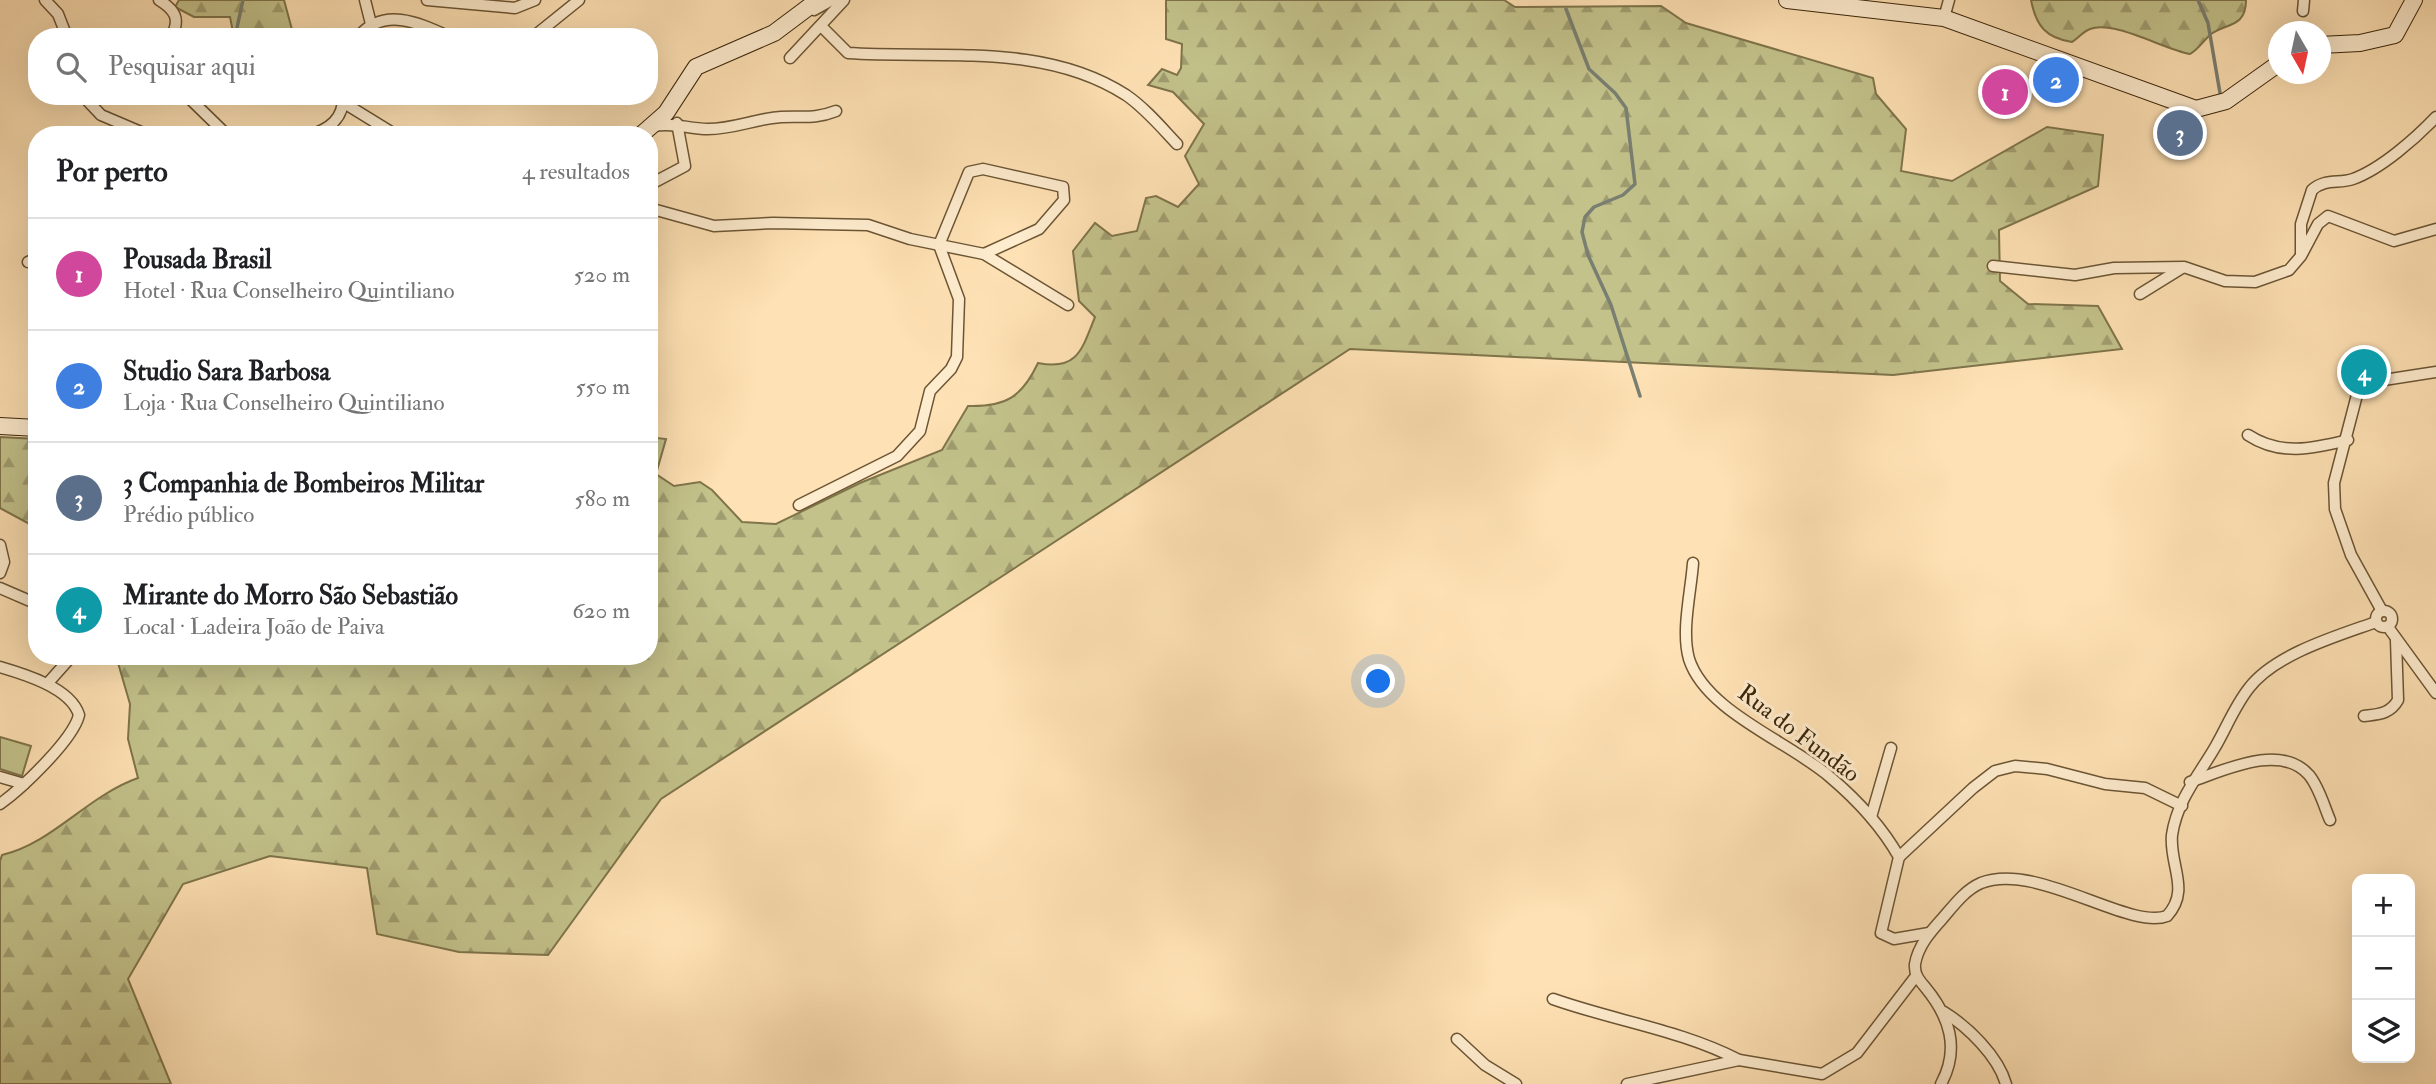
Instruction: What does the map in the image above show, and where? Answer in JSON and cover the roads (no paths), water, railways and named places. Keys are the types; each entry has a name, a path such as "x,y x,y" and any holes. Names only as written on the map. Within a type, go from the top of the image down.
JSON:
{"main road":[{"path":"650,126 696,67 784,26 818,0"},
{"path":"1787,0 1944,18 2196,109 2226,101 2268,71"},
{"path":"2331,44 2360,43 2395,35 2414,0"},
{"path":"0,426 28,428"}],"street":[{"path":"45,0 58,14 63,28"},
{"path":"159,0 175,13 177,21 174,28"},
{"path":"365,0 371,24"},
{"path":"427,0 516,8 535,0"},
{"path":"544,28 579,0"},
{"path":"784,26 832,0"},
{"path":"790,58 844,0"},
{"path":"1944,18 1950,0"},
{"path":"367,28 371,24 399,19 424,28"},
{"path":"821,26 848,53 1027,60 1082,73 1129,97 1177,144"},
{"path":"92,105 101,115 127,126"},
{"path":"196,105 219,126"},
{"path":"329,126 333,124 341,105"},
{"path":"352,105 383,126"},
{"path":"658,127 677,123 715,129 745,126 769,118 813,118 836,111"},
{"path":"2301,256 2301,224 2312,190 2330,181 2351,180 2370,170 2417,137 2436,117"},
{"path":"658,180 685,166 677,123"},
{"path":"799,505 897,456 920,431 929,394 951,369 957,352 959,299 939,245 962,186 972,169 1063,187 1064,200 1039,229 984,254"},
{"path":"658,210 715,226 773,223 868,225 939,245 984,254 1068,304"},
{"path":"1993,267 2075,275 2114,268 2184,267 2240,284 2280,275 2301,256 2318,224 2328,216 2389,241 2406,240 2436,229"},
{"path":"2140,295 2184,267"},
{"path":"2376,622 2382,628 2388,627 2392,623 2392,615 2382,611 2351,555 2334,509 2334,483 2348,440 2356,397 2362,387 2386,379 2436,372"},
{"path":"2248,435 2280,449 2312,448 2348,440"},
{"path":"0,545 4,562 0,573"},
{"name":"Rua do Fundão","path":"1693,563 1686,643 1696,673 1711,692 1735,712 1831,777 1871,817 1899,857"},
{"path":"0,588 28,600"},
{"path":"2376,622 2382,611"},
{"path":"2006,1084 2003,1075 1980,1045 1944,1012 1916,976 1915,964 1929,933 1962,896 1976,886 1993,880 2039,884 2085,896 2145,918 2167,916 2180,895 2172,833 2190,782 2258,677 2320,642 2376,622"},
{"path":"2388,627 2436,693"},
{"path":"2364,716 2385,713 2393,708 2398,700 2396,640"},
{"path":"47,684 64,665"},
{"path":"0,667 47,684 73,704 79,715 75,727 24,784 0,804"},
{"path":"1871,817 1876,790 1891,748"},
{"path":"2190,782 2255,762 2279,760 2292,763 2309,775 2330,820"},
{"path":"1929,933 1895,939 1881,933 1899,857 1995,771 2015,766 2048,769 2105,784 2145,788 2182,806"},
{"path":"0,777 24,784"},
{"path":"1553,999 1606,1018 1682,1034 1739,1060 1822,1074 1847,1062 1869,1040 1916,976"},
{"path":"1941,1084 1950,1067 1954,1050 1944,1012"},
{"path":"1457,1039 1485,1065 1517,1084"},
{"path":"1627,1084 1739,1060"},
{"path":"1794,1069 1817,1084"}],"waterway":[{"path":"237,28 243,0"},
{"path":"2198,0 2208,23 2220,93"},
{"path":"1566,9 1589,69 1615,93 1626,108 1635,184 1623,195 1594,207 1585,217 1582,232 1588,255 1611,305 1640,396"}],"place":[{"name":"Studio Sara Barbosa","path":"2056,80"},
{"name":"Pousada Brasil","path":"2005,92"},
{"name":"3 Companhia de Bombeiros Militar","path":"2180,133"},
{"name":"Mirante do Morro São Sebastião","path":"2364,372"}]}
